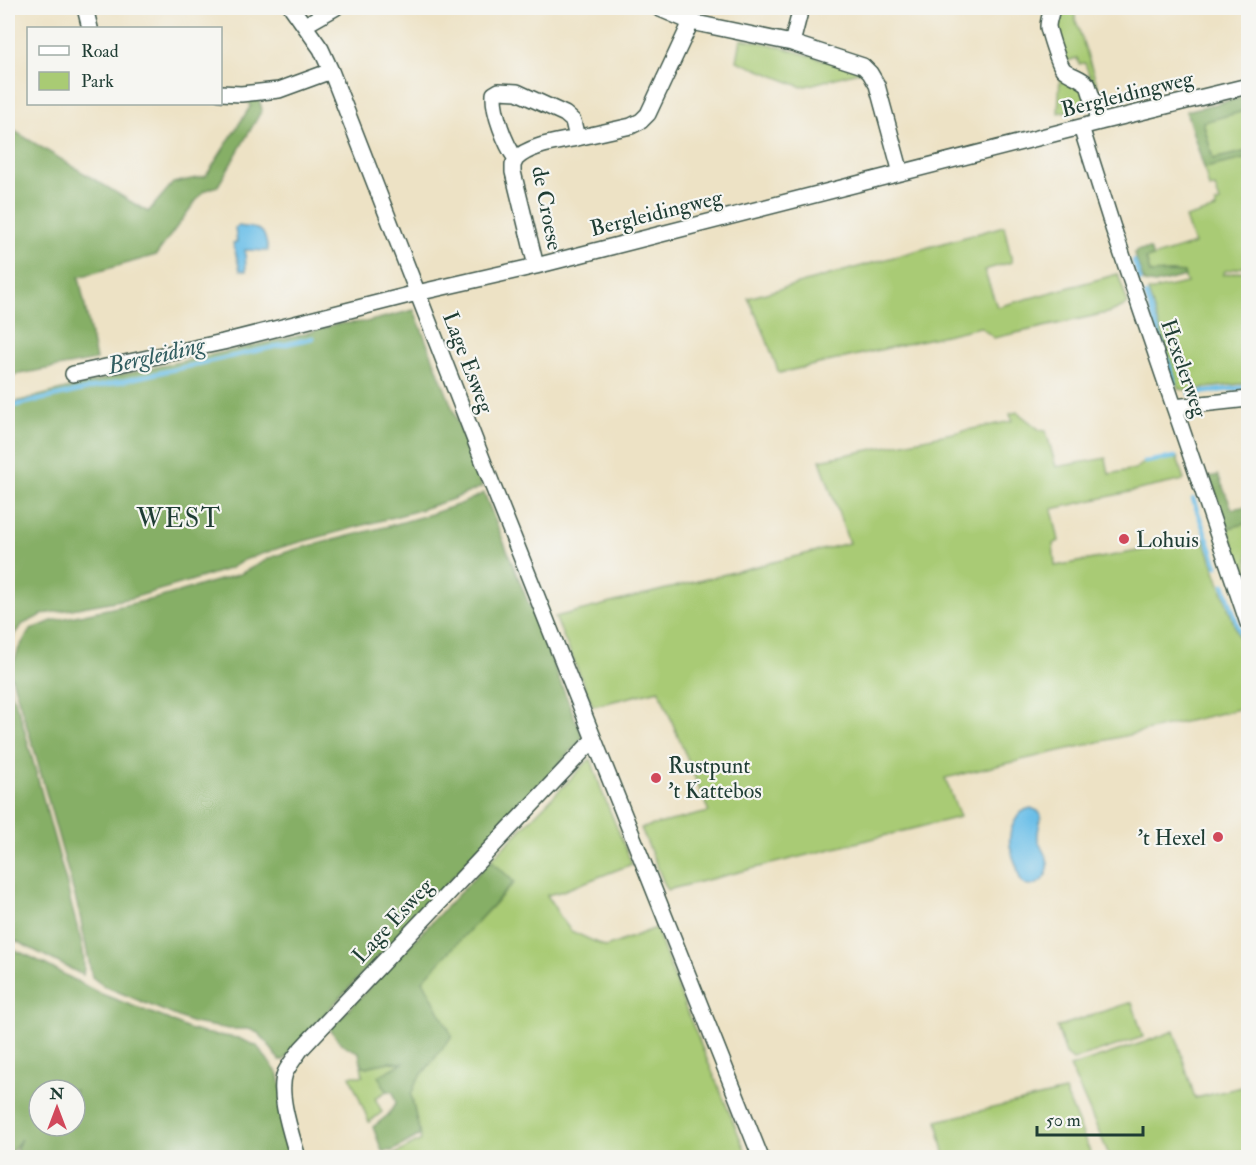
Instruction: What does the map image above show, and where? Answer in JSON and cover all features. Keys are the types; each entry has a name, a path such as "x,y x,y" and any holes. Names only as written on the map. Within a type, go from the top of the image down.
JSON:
{"street":[{"path":"85,8 90,27"},
{"name":"Lage Esweg","path":"292,8 321,49 331,71 761,1158"},
{"path":"305,24 335,8"},
{"path":"658,8 691,22 792,43 863,66 877,85 901,173"},
{"path":"792,43 801,8"},
{"path":"1052,8 1048,21 1049,29 1060,64 1066,72 1079,77 1088,85 1100,122"},
{"name":"de Croese","path":"536,266 513,172 516,159 529,149 631,126 641,121 648,114 691,22"},
{"path":"222,93 241,94 279,90 331,71"},
{"name":"Bergleidingweg","path":"73,374 223,342 417,293 536,266 1100,122 1248,87"},
{"name":"de Croese","path":"516,159 504,139 493,102 494,94 500,91 517,92 565,114 573,121 578,138"},
{"name":"Hexelerweg","path":"1081,127 1112,226 1248,623"},
{"path":"1174,407 1248,399"},
{"name":"Lage Esweg","path":"298,1158 286,1113 283,1090 285,1074 301,1049 594,739"}],"green space":[{"path":"1058,8 1075,8 1075,18 1103,102 1099,103 1085,63 1079,64 1077,58 1064,62 1052,28"},
{"path":"741,39 770,44 862,71 802,87 737,61"},
{"path":"1060,77 1085,86 1091,106 1058,113"},
{"path":"248,95 258,95 262,110 218,186 204,191 156,255 79,277 96,360 8,376 8,127 148,212 173,183 206,176 250,107"},
{"path":"1248,96 1248,110 1203,122 1213,159 1248,151 1248,158 1204,168 1186,111"},
{"path":"1248,110 1248,151 1213,159 1203,122"},
{"path":"1248,158 1248,266 1225,271 1223,275 1248,270 1248,383 1179,389 1148,291 1187,283 1183,273 1150,273 1146,259 1194,244 1185,218 1216,209 1215,204 1220,202 1215,187 1209,188 1204,168"},
{"path":"1004,226 1012,262 984,270 997,307 1118,274 1128,304 1111,312 994,338 980,327 779,373 748,298"},
{"path":"1150,249 1153,257 1146,259 1150,273 1184,273 1185,276 1155,284 1144,282 1134,254 1137,250"},
{"path":"414,310 482,487 416,511 282,547 244,560 231,568 132,598 44,614 23,624 15,633 8,650 8,404 120,375 297,336 336,324 366,322"},
{"path":"1017,412 1040,430 1046,431 1056,467 1106,458 1109,474 1135,469 1144,463 1177,457 1184,480 1052,509 1059,541 1053,544 1055,566 1204,539 1248,664 1248,707 945,778 960,817 667,890 641,828 709,812 659,690 593,706 555,617 849,543 820,460 1012,421 1010,414"},
{"path":"1218,475 1232,509 1248,506 1248,523 1228,528 1209,477"},
{"path":"484,493 583,738 284,1060 279,1060 266,1041 258,1033 249,1029 229,1029 193,1023 104,986 92,977 79,911 9,669 30,630 52,621 158,598 240,574 272,557 293,550 431,514"},
{"path":"1248,523 1248,585 1228,528"},
{"path":"8,685 20,714 82,943 83,975 8,937"},
{"path":"591,759 632,864 547,895 571,931 606,947 656,928 685,1007 748,1157 388,1158 421,1140 411,1095 416,1082 452,1036 422,980 514,883 491,860"},
{"path":"491,860 514,882 423,980 452,1036 416,1082 411,1095 420,1135 392,1151 382,1151 373,1127 388,1115 396,1103 393,1092 387,1091 378,1076 403,1063 389,1062 366,1067 361,1065 359,1052 342,1044 330,1029"},
{"path":"8,947 99,993 188,1029 238,1038 257,1046 279,1075 295,1157 13,1157 21,1139 8,1157"},
{"path":"1132,1002 1143,1037 1073,1060 1066,1054 1057,1027"},
{"path":"1174,1031 1195,1098 1242,1087 1248,1083 1248,1157 1110,1157 1070,1067"},
{"path":"389,1062 404,1063 379,1076 387,1091 375,1098 382,1112 369,1122 350,1076 363,1076 361,1065 366,1067"},
{"path":"1065,1091 1092,1157 945,1157 937,1121"}],"water":[{"path":"239,226 261,231 268,251 245,250 246,271 240,270 233,243 237,242 235,228"},
{"path":"1031,808 1041,815 1038,838 1048,869 1038,884 1029,886 1020,879 1010,840 1017,817"}],"waterway":[{"path":"1134,261 1140,280"},
{"path":"1146,295 1175,383"},
{"name":"Bergleiding","path":"8,407 313,338"},
{"path":"1190,394 1248,387"},
{"path":"1145,462 1175,457"},
{"path":"1193,499 1217,566"},
{"path":"1224,585 1248,656"}],"place":[{"name":"Lohuis","path":"1124,539"},
{"name":"Rustpunt 't Kattebos","path":"656,778"},
{"name":"'t Hexel","path":"1218,837"}],"district":[{"name":"WEST","path":"179,518"}]}
